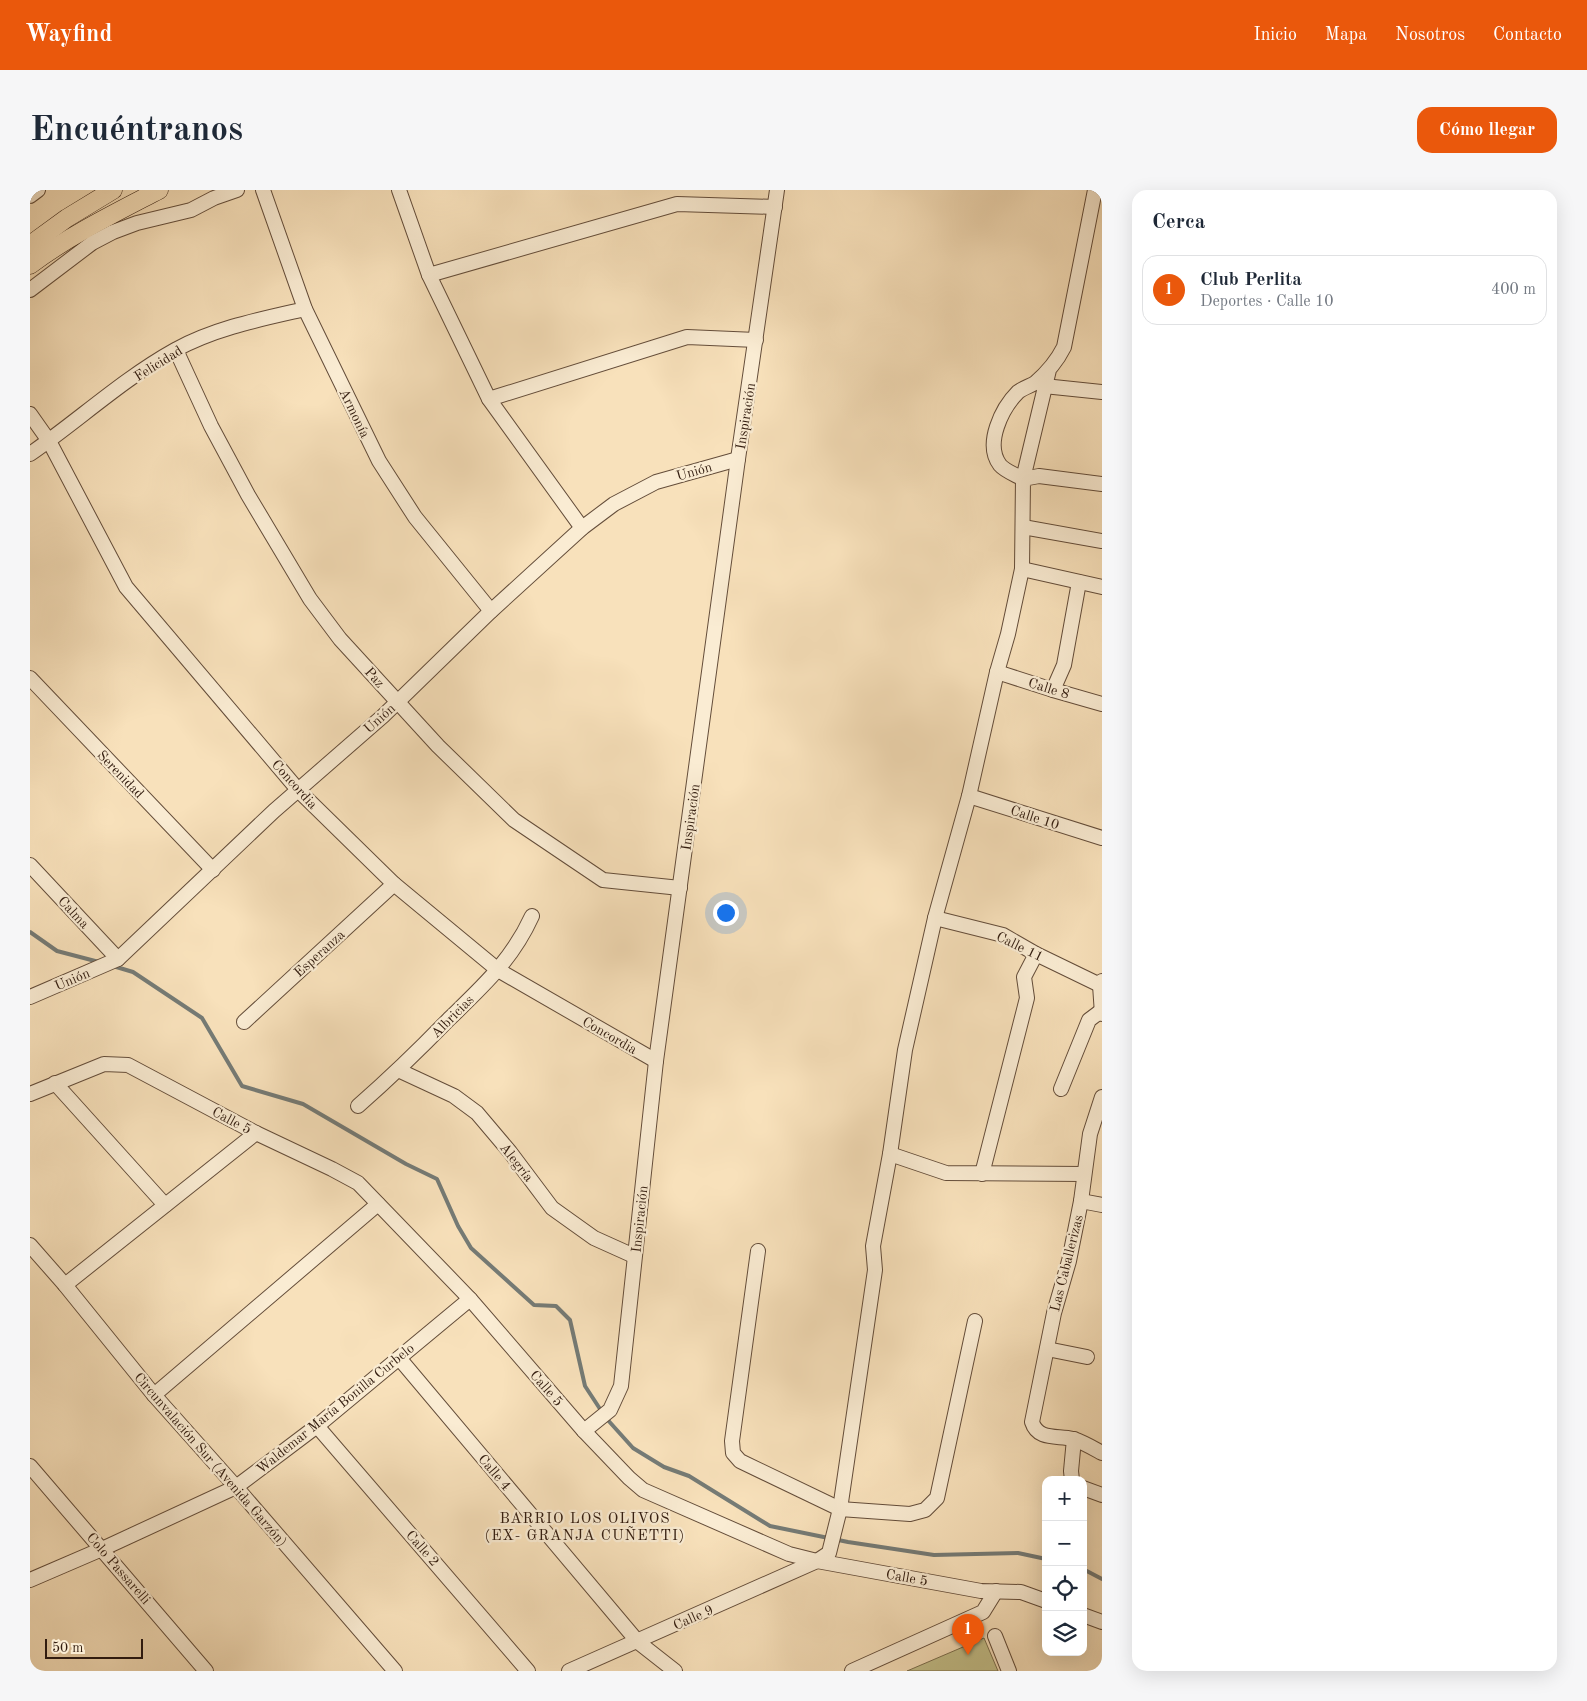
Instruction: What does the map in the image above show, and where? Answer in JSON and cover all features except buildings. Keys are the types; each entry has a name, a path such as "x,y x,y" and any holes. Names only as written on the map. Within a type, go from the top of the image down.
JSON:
{"main road":[{"path":"30,245 66,218 113,190"},
{"path":"30,265 49,251 110,215 159,190"}],"street":[{"path":"30,290 92,243 113,232 137,223 191,210 214,198 237,190"},
{"name":"Armonía","path":"263,190 305,309 379,462 415,518 491,611"},
{"path":"400,190 429,275 489,399 582,528"},
{"name":"Inspiración","path":"584,1431 610,1410 621,1386 656,1062 738,459 777,190"},
{"path":"1095,190 1064,347 1055,364 1034,384 1019,392 1000,418 994,437 995,456 1001,467 1023,480 1039,476 1102,484"},
{"path":"429,275 677,204 775,207"},
{"name":"Felicidad","path":"30,454 115,390 176,350 207,336 245,323 305,309"},
{"path":"489,399 687,337 756,340"},
{"name":"Paz","path":"176,350 212,426 248,495 310,599 340,639 438,746 514,820 603,880 680,888"},
{"path":"817,1561 829,1553 840,1509 875,1270 873,1246 890,1154 905,1050 935,918 969,796 1022,569 1023,480 1049,370"},
{"path":"1044,386 1102,392"},
{"name":"Concordia","path":"30,414 49,441 126,587 298,790 394,884 498,970 656,1062"},
{"name":"Unión","path":"30,997 118,959 298,790 397,702 491,611 582,528 614,504 656,482 738,459"},
{"path":"1023,527 1102,541"},
{"path":"1022,569 1102,587"},
{"path":"1053,690 1064,665 1079,582"},
{"name":"Calle 8","path":"997,672 1102,704"},
{"name":"Serenidad","path":"30,678 212,870"},
{"name":"Calle 10","path":"969,796 1102,838"},
{"name":"Calma","path":"30,865 118,959"},
{"name":"Esperanza","path":"244,1022 394,884"},
{"name":"Albricias","path":"358,1106 398,1070 498,970 523,938 532,916"},
{"name":"Calle 11","path":"935,918 1003,935 1036,954 1101,983"},
{"path":"982,1174 1027,998 1024,977 1036,954"},
{"path":"1062,1089 1089,1020 1101,1012 1101,983"},
{"name":"Calle 5","path":"55,1083 104,1064 128,1065 256,1133 332,1168 358,1183 470,1300 584,1431 642,1490 789,1554 817,1561 981,1591 1021,1592 1042,1600"},
{"name":"Alegría","path":"398,1070 454,1096 477,1113 510,1152 552,1208 594,1238 634,1256"},
{"path":"30,1094 55,1083 165,1205"},
{"name":"Las Caballerizas","path":"1074,1439 1040,1434 1034,1430 1032,1422 1054,1313 1069,1261 1081,1201 1084,1174 1096,1132 1102,1096"},
{"path":"65,1285 256,1133"},
{"path":"890,1154 946,1173 1084,1174"},
{"path":"1081,1201 1102,1205"},
{"path":"154,1395 378,1204"},
{"name":"Circunvalación Sur (Avenida Garzón)","path":"30,1245 154,1395 395,1671"},
{"path":"758,1252 732,1441 732,1454 740,1461 840,1509 910,1514 924,1510 937,1498 975,1321"},
{"name":"Waldemar María Bonilla Curbelo","path":"30,1580 236,1487 317,1426 470,1300"},
{"path":"1047,1349 1087,1357"},
{"name":"Calle 4","path":"399,1358 638,1642 675,1671"},
{"name":"Calle 2","path":"317,1426 528,1671"},
{"path":"1072,1476 1074,1439 1102,1453"},
{"name":"Colo Passarelli","path":"30,1466 206,1671"},
{"path":"1087,1490 1102,1496"},
{"name":"Calle 9","path":"569,1671 817,1561"},
{"path":"852,1671 982,1612 996,1591"},
{"path":"1087,1616 1102,1622"},
{"path":"995,1636 1009,1671"}],"shaded area":[{"path":"984,1638 998,1671 907,1671"}],"waterway":[{"path":"30,932 57,951 99,962"},
{"path":"113,966 133,972 202,1018 242,1086 303,1104 406,1164 437,1179 458,1226 471,1248 534,1305 556,1306 570,1320 585,1386 602,1412"},
{"path":"606,1418 633,1448 664,1467 689,1476 770,1526 848,1542 934,1555 1018,1553 1042,1558"},
{"path":"1087,1571 1102,1579"}],"place":[{"name":"Club Perlita","path":"968,1655"}],"district":[{"name":"BARRIO LOS OLIVOS (EX- GRANJA CUÑETTI)","path":"585,1526"}]}
